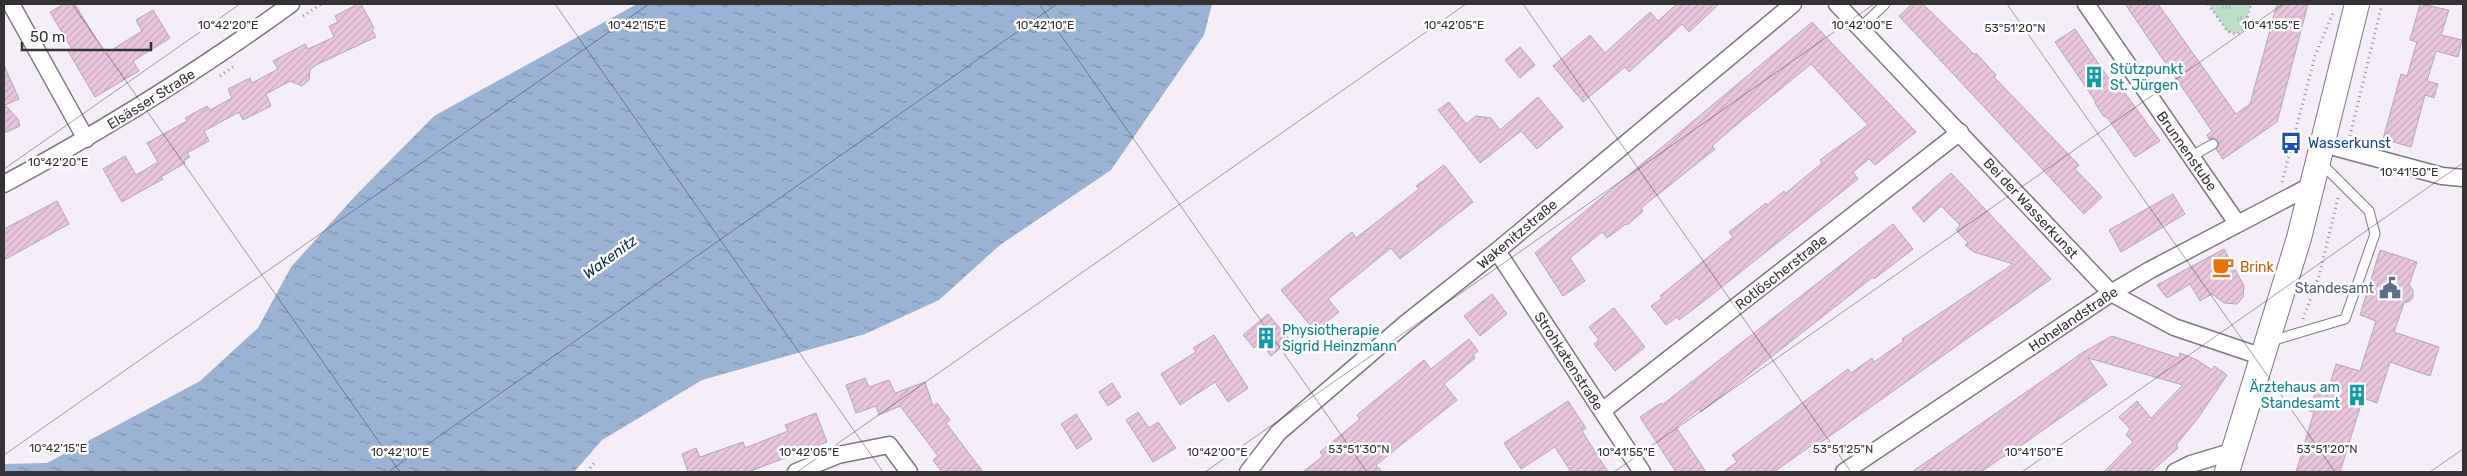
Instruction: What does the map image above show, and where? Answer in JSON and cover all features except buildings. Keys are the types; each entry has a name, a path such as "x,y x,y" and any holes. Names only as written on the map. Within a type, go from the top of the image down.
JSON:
{"main road":[{"path":"2231,462 2314,184 2357,4"}],"street":[{"path":"11,4 86,139"},
{"name":"Elsässer Straße","path":"4,184 86,139 232,47 292,4"},
{"name":"Wakenitzstraße","path":"1251,471 1278,433 1405,324 1497,251 1793,4"},
{"name":"Bei der Wasserkunst","path":"1837,4 2111,293 2174,327 2266,349"},
{"name":"Brunnenstube","path":"2086,4 2237,223"},
{"name":"Rotlöscherstraße","path":"1602,411 1960,132"},
{"path":"2321,153 2442,176 2463,178"},
{"name":"Hohelandstraße","path":"1844,472 2111,293 2237,223 2314,184"},
{"name":"Strohkatenstraße","path":"1497,251 1642,472"},
{"path":"796,472 838,454 888,445 909,472"},
{"path":"2175,472 2191,464 2231,462"}],"lane":[{"path":"1860,28 1885,4"},
{"path":"2192,156 2213,144"},
{"path":"2266,349 2346,319 2375,234 2369,211 2321,153"}],"path":[{"path":"2208,4 2228,32 2236,34 2244,30 2251,4"},
{"path":"2280,200 2281,187 2315,56 2334,10"},
{"path":"588,472 594,463"}],"green space":[{"path":"2208,4 2251,4 2244,30 2236,34 2228,32"}],"water":[{"name":"Wakenitz","path":"637,4 1212,4 1204,35 1111,170 1000,245 939,300 865,334 702,380 602,440 574,472 4,472 4,464 47,463 200,381 258,328 291,267 357,194 434,116"}],"place":[{"name":"Stützpunkt St. Jürgen","path":"2094,77"},
{"name":"Wasserkunst","path":"2291,143"},
{"name":"Brink","path":"2223,267"},
{"name":"Standesamt","path":"2390,288"},
{"name":"Physiotherapie Sigrid Heinzmann","path":"1266,338"},
{"name":"Ärztehaus am Standesamt","path":"2357,395"}]}
